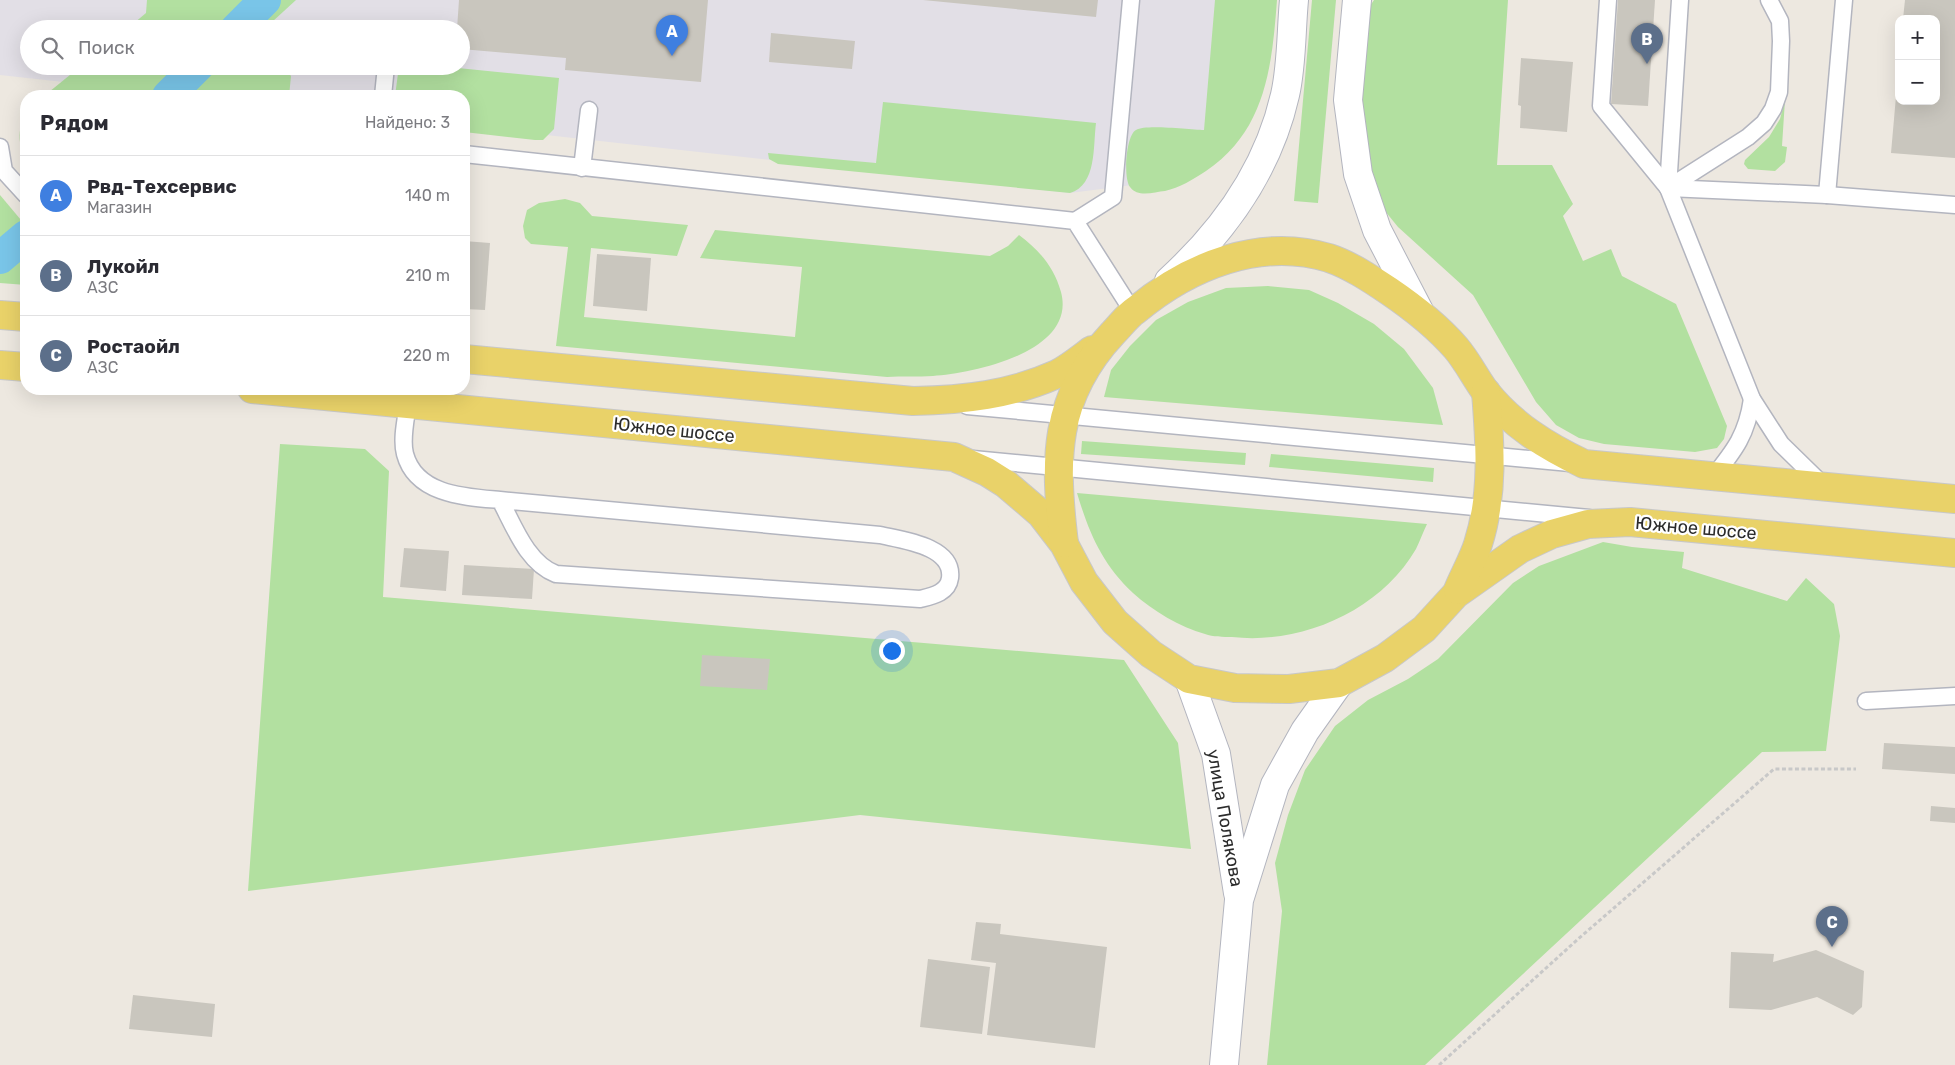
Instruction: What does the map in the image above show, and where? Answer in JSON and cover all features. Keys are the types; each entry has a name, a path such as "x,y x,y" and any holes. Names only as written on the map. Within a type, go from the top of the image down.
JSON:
{"main road":[{"path":"1155,294 1199,254 1227,220 1250,185 1272,143 1286,94 1294,0"},
{"path":"1357,0 1348,100 1358,174 1377,230 1419,311"},
{"name":"Южное шоссе","path":"1064,544 1058,498 1064,416 1079,378 1104,343 1133,312 1155,294 1197,270 1237,256 1285,252 1330,258 1370,278 1419,311 1457,349 1486,392 1517,424 1548,447 1584,464 1955,499"},
{"path":"0,315 20,317"},
{"name":"Южное шоссе","path":"470,360 913,401 962,400 1008,393 1058,373 1104,343"},
{"path":"0,365 20,367"},
{"name":"Южное шоссе","path":"1456,594 1478,545 1487,508 1491,456 1486,392"},
{"name":"Южное шоссе","path":"314,395 954,457 987,472 1022,495 1041,514 1064,544 1084,582 1114,622 1150,654 1189,680 1235,688 1261,690 1289,689 1339,683 1385,658 1424,629 1456,594 1520,549 1552,534 1588,524 1630,522 1955,553"},
{"name":"улица Полякова","path":"1189,680 1216,754 1239,900"},
{"name":"улица Полякова","path":"1224,1065 1239,900 1275,785 1305,731 1339,683"}],"lane":[{"path":"470,155 1075,221 1113,197 1131,0"},
{"path":"1608,0 1601,106 1668,188 1752,399 1781,444 1824,487"},
{"path":"1668,188 1680,0"},
{"path":"1668,188 1748,137 1764,123 1772,109 1779,92 1781,40 1780,21 1769,0"},
{"path":"1827,195 1844,0"},
{"path":"384,90 385,75"},
{"path":"582,168 589,110"},
{"path":"0,147 2,171 20,189"},
{"path":"1668,188 1827,195 1955,205"},
{"path":"1075,221 1133,312"},
{"path":"1713,477 1733,452 1745,429 1752,399"},
{"path":"913,401 1584,464"},
{"path":"408,404 404,438 405,454 414,470 429,486 458,496 880,534 916,544 940,554 949,565 950,578 946,589 935,595 920,599 556,574 543,569 529,553 500,500"},
{"path":"954,457 1630,522"},
{"path":"1866,701 1955,696"}],"path":[{"path":"1439,1065 1577,940 1774,769 1856,770"}],"shaded area":[{"path":"0,0 1244,0 1229,151 1189,171 1148,183 1070,193 470,127 470,90 136,90 0,75"}],"green space":[{"path":"147,0 296,0 274,20 138,20 146,13"},
{"path":"1215,0 1277,0 1268,73 1254,117 1242,137 1226,155 1206,171 1170,190 1146,193 1137,192 1130,187 1126,166 1130,140 1136,130 1158,127 1204,130"},
{"path":"1312,0 1336,0 1318,203 1294,201"},
{"path":"1374,0 1508,0 1497,165 1552,165 1573,204 1563,216 1583,261 1611,249 1622,276 1676,304 1727,426 1724,439 1717,448 1695,452 1604,444 1579,438 1556,425 1536,402 1473,295 1398,227 1385,211 1360,143 1361,107 1370,6"},
{"path":"470,69 559,78 554,129 543,140 470,133 470,90 396,90 398,75 470,75"},
{"path":"70,75 291,76 290,90 51,90"},
{"path":"1785,100 1782,146 1787,147 1785,162 1775,171 1748,169 1744,164 1745,160 1769,137 1780,119"},
{"path":"883,102 1096,123 1092,164 1085,182 1079,189 1070,193 778,164 769,159 768,153 876,163"},
{"path":"0,195 20,219 20,285 0,283"},
{"path":"565,199 580,203 592,216 688,225 677,256 591,248 584,317 795,337 802,267 700,258 715,230 990,256 1008,246 1019,235 1040,253 1050,267 1061,292 1062,313 1054,330 1038,344 1018,355 996,364 973,370 933,376 887,377 556,346 568,247 531,244 525,238 523,226 527,210 539,203"},
{"path":"1268,286 1309,290 1338,303 1374,324 1404,349 1433,388 1443,425 1104,397 1111,370 1130,346 1156,320 1188,302 1226,288"},
{"path":"1082,441 1246,453 1245,465 1081,454"},
{"path":"280,444 365,449 389,471 383,597 1124,660 1178,743 1191,849 860,815 248,891"},
{"path":"1271,454 1434,468 1433,482 1269,467"},
{"path":"1077,493 1427,524 1416,549 1401,571 1382,590 1360,606 1336,619 1311,629 1285,635 1258,638 1218,637 1196,631 1167,618 1141,600 1122,582 1098,547 1086,521"},
{"path":"1603,542 1684,552 1682,568 1787,601 1806,578 1834,604 1840,636 1826,751 1762,752 1425,1065 1267,1065 1282,911 1275,863 1288,815 1305,770 1335,726 1368,700 1408,679 1438,659 1513,583 1539,566"}],"building":[{"path":"459,0 708,0 701,82 565,70 566,58 470,50 470,20 458,20"},
{"path":"923,0 1098,0 1096,17"},
{"path":"1618,0 1655,0 1648,106 1611,104"},
{"path":"1905,0 1955,0 1955,158 1891,153 1895,105 1940,105 1940,15 1903,15"},
{"path":"771,33 855,41 852,69 769,62"},
{"path":"1521,58 1573,62 1567,132 1520,128 1521,106 1518,105"},
{"path":"470,241 490,243 485,310 470,309"},
{"path":"597,254 651,258 647,311 593,306"},
{"path":"404,548 449,551 446,591 400,587"},
{"path":"464,565 534,569 532,599 462,595"},
{"path":"702,655 770,659 767,690 700,686"},
{"path":"1884,743 1955,747 1955,774 1882,769"},
{"path":"1931,806 1955,808 1955,823 1930,821"},
{"path":"976,922 1001,924 1000,934 1107,947 1095,1048 987,1035 996,963 971,960"},
{"path":"1816,950 1864,971 1862,1007 1853,1015 1817,997 1771,1010 1729,1008 1731,952 1774,954 1773,962"},
{"path":"928,959 990,967 982,1034 920,1027"},
{"path":"133,995 215,1004 212,1037 129,1029"}],"waterway":[{"path":"245,20 265,0"},
{"path":"174,90 189,75"},
{"path":"0,258 20,241"}],"place":[{"name":"Рвд-Техсервис","path":"672,56"},
{"name":"Лукойл","path":"1647,64"},
{"name":"Ростаойл","path":"1832,947"}]}
